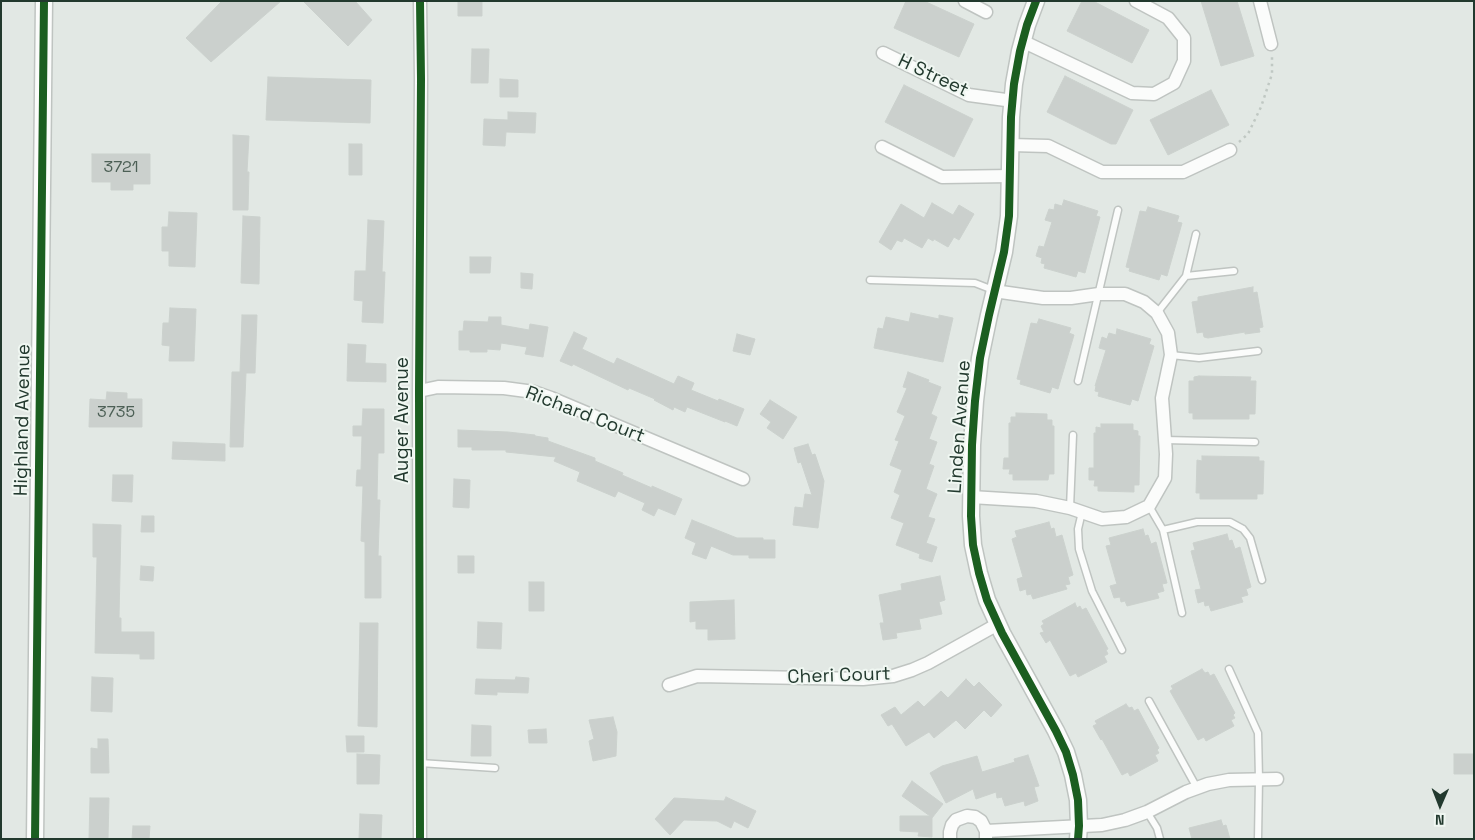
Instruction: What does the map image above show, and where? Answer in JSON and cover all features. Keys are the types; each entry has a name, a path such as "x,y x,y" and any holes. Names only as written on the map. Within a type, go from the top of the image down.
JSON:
{"street":[{"name":"Highland Avenue","path":"35,839 44,1"},
{"name":"Auger Avenue","path":"420,1 422,80 419,391 420,839"},
{"path":"966,1 986,12"},
{"name":"Linden Avenue","path":"1036,1 1022,41 1014,84 1009,216 1005,244 980,358 975,402 971,497 973,545 978,573 987,600 1066,752 1076,792 1079,832"},
{"path":"1022,41 1132,93 1154,94 1174,83 1184,61 1184,38 1168,18 1136,1"},
{"path":"1260,1 1271,44"},
{"name":"H Street","path":"883,53 969,95 1012,101"},
{"path":"1011,145 1048,146 1102,172 1184,172 1230,150"},
{"path":"882,147 942,176 1010,176"},
{"path":"971,497 1036,501 1076,510 1102,519 1126,517 1148,506 1165,478 1166,454 1162,398 1172,355 1168,333 1157,313 1144,302 1125,294 1043,298 994,291"},
{"name":"Richard Court","path":"419,391 438,387 510,388 534,392 743,479"},
{"name":"Cheri Court","path":"669,685 697,676 863,679 893,676 928,663 998,624"},
{"path":"950,839 952,825 956,820 967,816 975,817 981,821 986,835 1079,832 1147,812 1186,792 1208,784 1229,780 1277,779"}],"lane":[{"path":"1078,380 1118,210"},
{"path":"1157,313 1186,276 1196,234"},
{"path":"1186,276 1234,271"},
{"path":"870,280 975,283 994,291"},
{"path":"1172,355 1199,358 1258,351"},
{"path":"1073,435 1079,549 1092,591 1122,650"},
{"path":"1164,440 1255,442"},
{"path":"1148,506 1163,530 1182,613"},
{"path":"1163,530 1197,522 1230,522 1243,528 1250,538 1262,580"},
{"path":"1229,669 1258,732 1258,839"},
{"path":"1149,700 1197,788"},
{"path":"420,763 495,768"},
{"path":"1147,812 1157,828 1160,839"}],"path":[{"path":"1230,150 1248,134 1261,107 1272,74 1271,44"}],"building":[{"path":"222,1 281,1 211,62 186,38"},
{"path":"303,1 355,1 372,20 348,46"},
{"path":"458,1 482,1 482,16 458,16"},
{"path":"906,1 924,1 974,24 959,57 894,28"},
{"path":"1082,1 1093,1 1149,30 1132,63 1067,31"},
{"path":"1201,1 1237,1 1254,56 1221,66"},
{"path":"472,49 489,49 488,83 471,83"},
{"path":"1065,76 1133,110 1116,144 1111,144 1047,112"},
{"path":"268,77 371,80 370,123 266,120"},
{"path":"500,79 518,80 518,97 500,97"},
{"path":"904,85 973,119 954,157 885,122"},
{"path":"1211,90 1229,125 1168,155 1150,120"},
{"path":"508,112 536,113 535,133 506,132 505,146 483,145 484,119 508,120"},
{"path":"233,135 249,136 247,172 249,172 248,210 233,210"},
{"path":"349,144 362,144 362,175 349,175"},
{"path":"92,154 150,154 150,184 133,184 133,190 111,190 111,182 92,182"},
{"path":"1064,200 1098,211 1096,216 1100,217 1085,273 1078,271 1076,277 1044,268 1045,264 1041,263 1042,258 1036,256 1039,246 1044,247 1052,222 1045,220 1049,209 1054,210 1055,204 1062,206"},
{"path":"932,203 953,215 959,205 974,214 959,240 954,237 948,247 934,239 933,241 928,238 922,248 904,238 902,242 897,240 891,250 879,242 901,204 924,218"},
{"path":"1148,207 1179,216 1177,222 1182,223 1167,276 1161,274 1159,280 1129,271 1130,268 1126,267 1140,211 1146,212"},
{"path":"169,212 197,213 195,267 169,266 169,251 162,251 162,227 168,227"},
{"path":"243,216 260,217 259,284 241,283"},
{"path":"368,220 384,221 383,323 362,322 363,301 354,300 355,271 366,271"},
{"path":"470,257 491,257 490,273 470,273"},
{"path":"521,273 533,274 532,289 521,288"},
{"path":"1253,287 1253,293 1257,292 1263,327 1259,328 1260,332 1245,334 1245,332 1208,338 1204,337 1203,332 1197,333 1192,302 1198,301 1198,297"},
{"path":"170,308 196,309 194,361 169,361 170,346 162,345 163,323 169,323"},
{"path":"911,313 939,319 939,315 953,318 943,362 874,348 878,328 883,329 886,317 909,322"},
{"path":"242,315 257,315 255,373 246,373 243,447 230,447 232,372 240,372"},
{"path":"489,317 501,317 501,325 529,330 530,324 548,327 543,357 525,354 527,347 501,343 500,350 487,349 487,352 470,352 470,350 459,350 459,331 463,331 464,321 488,322"},
{"path":"1039,319 1071,328 1069,333 1074,335 1058,389 1052,387 1050,393 1020,384 1021,380 1017,379 1031,323 1037,324"},
{"path":"1117,329 1151,339 1149,344 1154,346 1138,401 1132,399 1130,405 1098,396 1099,392 1095,391 1106,350 1099,348 1102,337 1107,339 1109,333 1116,335"},
{"path":"574,332 587,338 582,349 614,364 617,358 674,384 678,376 694,383 691,390 744,409 737,426 687,407 685,412 674,407 673,410 655,399 629,388 628,390 573,364 572,366 560,361"},
{"path":"737,334 755,339 750,355 733,351"},
{"path":"348,344 366,345 365,363 386,364 386,382 347,381"},
{"path":"908,372 941,387 931,414 937,417 929,439 937,442 929,464 934,466 926,489 937,494 928,517 935,519 926,543 937,547 932,562 919,558 920,554 896,545 904,523 891,518 900,495 894,492 902,470 890,465 899,441 895,440 905,416 897,412 907,388 903,387"},
{"path":"1194,377 1251,377 1250,381 1256,381 1255,414 1249,414 1249,419 1193,419 1193,413 1189,413 1189,381 1194,381"},
{"path":"107,392 127,393 127,399 142,399 142,427 89,427 90,399 106,400"},
{"path":"770,400 797,417 783,439 767,428 771,422 760,414"},
{"path":"363,409 384,409 384,453 378,453 377,500 380,500 378,556 381,556 381,598 365,598 365,542 361,541 363,486 356,486 357,470 361,470 362,436 353,436 353,426 362,426"},
{"path":"1016,413 1047,414 1047,420 1052,420 1052,426 1054,426 1054,474 1049,474 1048,480 1013,480 1013,474 1009,474 1010,469 1003,469 1004,458 1009,458 1009,423 1011,423 1011,417 1016,417"},
{"path":"1101,424 1133,424 1133,430 1138,431 1138,436 1140,436 1139,485 1134,485 1134,492 1098,491 1098,486 1094,486 1095,480 1089,480 1089,468 1094,468 1094,433 1096,433 1096,427 1101,428"},
{"path":"458,430 508,432 548,438 548,441 595,458 595,461 623,473 622,475 682,499 675,515 658,508 654,516 642,510 645,503 618,491 615,497 577,481 580,472 554,461 556,457 506,452 506,450 472,450 472,447 458,447"},
{"path":"173,442 225,444 225,461 172,459"},
{"path":"808,444 812,455 815,454 824,481 818,528 793,525 795,507 803,508 805,494 812,495 801,462 798,463 794,448"},
{"path":"1202,456 1259,457 1259,461 1264,461 1263,494 1257,494 1257,499 1200,499 1200,493 1196,493 1197,460 1202,461"},
{"path":"113,475 133,475 132,502 112,501"},
{"path":"454,479 470,480 469,508 453,507"},
{"path":"142,516 154,516 154,532 141,532"},
{"path":"692,520 737,538 775,540 775,558 749,558 749,555 733,555 711,546 706,559 692,554 696,543 685,538"},
{"path":"1049,522 1051,529 1054,528 1056,537 1062,535 1073,575 1068,577 1070,584 1065,585 1067,589 1033,599 1031,594 1027,595 1026,589 1020,591 1017,579 1023,577 1012,539 1017,537 1015,531"},
{"path":"93,524 121,525 119,618 121,618 121,632 154,632 154,659 140,659 140,654 95,653 97,557 93,557"},
{"path":"1143,529 1145,536 1148,535 1151,544 1156,542 1167,583 1162,584 1164,591 1157,593 1159,598 1127,606 1125,601 1121,602 1120,597 1114,598 1110,586 1117,584 1106,546 1111,545 1109,538"},
{"path":"1227,534 1229,541 1232,540 1235,549 1240,547 1251,587 1246,589 1248,595 1241,597 1243,602 1211,611 1209,605 1205,606 1204,601 1198,603 1195,590 1201,589 1191,551 1195,550 1193,543"},
{"path":"458,556 474,556 474,573 458,573"},
{"path":"141,566 154,567 153,581 140,580"},
{"path":"940,576 945,600 939,602 942,614 919,619 921,629 896,633 897,638 883,640 880,623 884,623 879,595 902,590 901,584"},
{"path":"529,582 544,582 544,611 529,611"},
{"path":"734,600 735,639 708,640 708,629 696,629 696,621 690,622 690,602"},
{"path":"1075,603 1077,608 1080,606 1082,610 1086,608 1108,649 1106,650 1108,654 1104,656 1107,662 1078,677 1076,673 1070,676 1050,640 1046,643 1040,633 1044,632 1041,626 1044,624 1042,621"},
{"path":"478,622 502,623 501,649 477,648"},
{"path":"360,623 378,623 377,727 358,726"},
{"path":"1202,669 1205,673 1208,672 1210,676 1214,674 1235,713 1233,715 1235,718 1231,720 1234,726 1206,741 1204,737 1198,740 1170,691 1173,689 1171,686"},
{"path":"92,677 113,678 112,712 91,711"},
{"path":"516,677 529,678 528,693 497,692 497,695 475,694 476,679 515,680"},
{"path":"966,679 974,687 979,682 1002,705 991,717 984,710 965,729 956,720 934,738 929,732 906,746 892,724 888,726 881,715 895,707 901,715 918,701 924,707 941,691 948,698"},
{"path":"1126,704 1129,708 1132,707 1134,711 1138,709 1159,748 1157,750 1159,753 1155,755 1158,761 1130,776 1128,772 1122,775 1093,726 1097,724 1095,721"},
{"path":"613,717 617,732 616,756 593,761 589,741 594,739 589,720"},
{"path":"472,725 491,726 491,756 471,756"},
{"path":"546,729 547,743 529,743 528,730"},
{"path":"346,736 364,736 364,752 347,752"},
{"path":"98,739 108,739 109,773 91,773 91,748 98,749"},
{"path":"357,754 380,755 379,784 357,784"},
{"path":"1454,754 1474,754 1474,774 1454,774"},
{"path":"1028,755 1039,786 1034,787 1038,801 1025,806 1024,801 1005,806 1002,797 997,798 996,792 976,799 973,789 946,803 930,773 942,766 977,756 982,772 1015,762 1014,759"},
{"path":"912,781 943,804 932,818 932,837 918,836 919,832 900,831 900,816 930,816 902,796"},
{"path":"726,797 756,811 748,828 734,821 731,828 717,821 684,820 670,835 655,819 674,798 724,801"},
{"path":"90,798 109,798 108,839 89,839"},
{"path":"360,814 382,815 381,839 359,839"},
{"path":"1221,820 1223,826 1226,825 1230,839 1192,839 1189,828"},
{"path":"133,826 150,826 149,839 132,839"}],"cycle path":[{"path":"35,839 44,1"},
{"path":"420,1 420,839"},
{"path":"1036,1 1020,51 1014,84 1011,117 1009,216 1004,252 980,358 972,445 971,516 973,545 987,600 1002,633 1066,752 1078,800 1078,839"}]}
